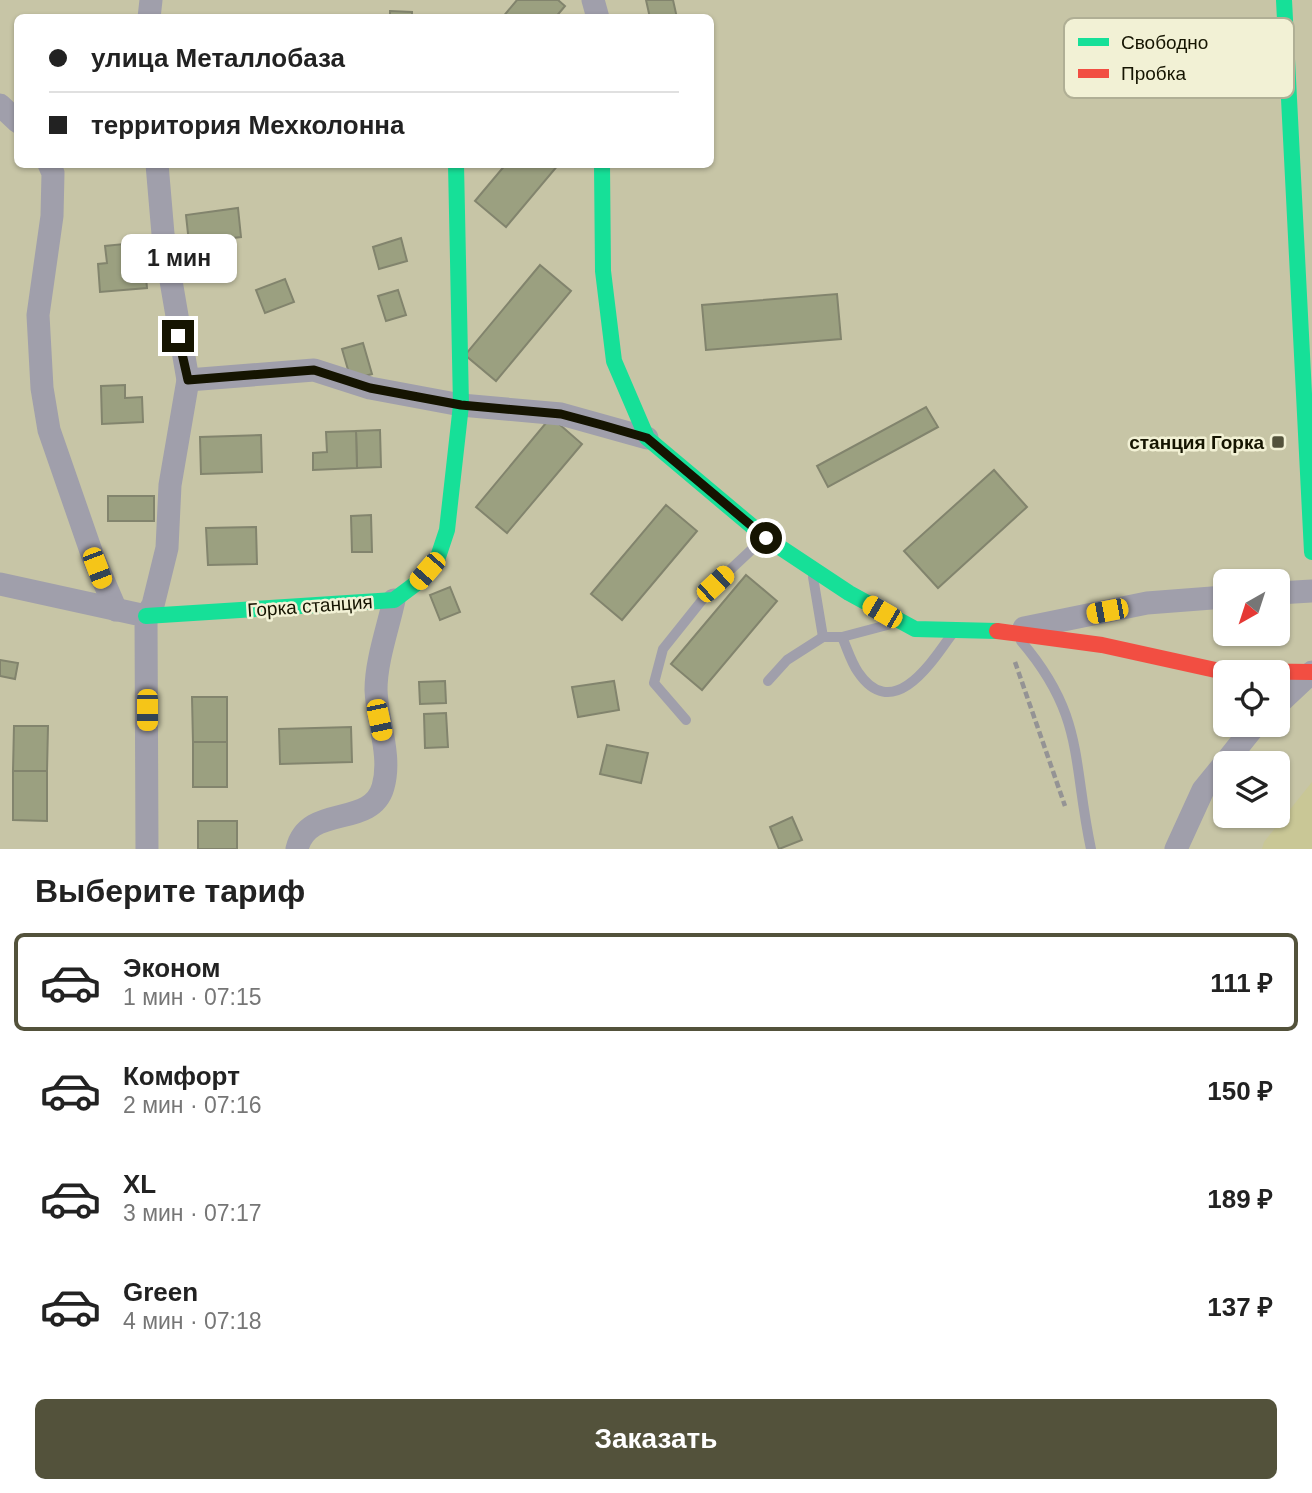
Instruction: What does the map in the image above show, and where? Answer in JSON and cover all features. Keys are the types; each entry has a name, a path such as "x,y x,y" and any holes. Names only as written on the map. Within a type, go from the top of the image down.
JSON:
{"street":[{"path":"1284,0 1285,18"},
{"path":"1289,98 1312,552"},
{"path":"0,106 14,118"},
{"path":"50,168 52,216 38,314 42,388 49,430 92,554 117,610"},
{"path":"147,849 146,617 153,605 167,548 170,485 188,380 163,234 157,168"},
{"name":"Горка станция","path":"146,617 394,600 418,582 437,560 444,540 461,405 456,168"},
{"path":"602,168 603,271 614,360 647,438"},
{"path":"188,380 314,370 370,388 461,405 561,414 647,438 766,538 899,622 915,629 953,631 1012,642 1102,645 1220,671 1312,672"},
{"path":"0,584 146,617"},
{"path":"1290,592 1312,591"},
{"path":"1012,642 1147,603 1213,598"},
{"path":"297,849 305,831 314,823 361,810 377,799 383,787 385,746 376,688 394,600"},
{"path":"1290,693 1312,672"},
{"path":"1235,751 1246,737"},
{"path":"1177,849 1203,790 1213,778"}],"lane":[{"path":"686,720 654,683 663,649 715,584 766,538"},
{"path":"811,568 823,637"},
{"path":"768,681 787,660 823,637 842,637 899,622"},
{"path":"842,637 863,679 873,687 892,690 903,688 921,677 953,631"},
{"path":"1012,642 1044,668 1071,725 1091,849"}],"path":[{"path":"1012,642 1065,809"}],"shaded area":[{"path":"1312,782 1312,849 1262,849 1275,828 1290,828 1290,810"}],"building":[{"path":"517,0 558,0 565,6 558,14 505,14"},
{"path":"646,0 673,0 676,14 649,14"},
{"path":"390,11 412,12 412,14 390,14"},
{"path":"503,168 556,168 506,227 475,201"},
{"path":"238,208 241,237 189,243 186,215"},
{"path":"401,238 407,261 379,269 373,247"},
{"path":"124,244 125,258 144,256 147,288 100,292 98,264 107,263 105,246"},
{"path":"540,265 571,291 496,381 465,355"},
{"path":"285,279 294,302 265,313 256,290"},
{"path":"398,290 406,315 386,321 378,296"},
{"path":"837,294 841,339 706,350 702,305"},
{"path":"363,343 372,374 351,380 342,349"},
{"path":"125,385 125,398 142,397 143,422 102,424 101,386"},
{"path":"926,407 938,427 828,487 817,466"},
{"path":"551,417 582,444 507,533 476,507"},
{"path":"380,430 381,467 357,468 356,431"},
{"path":"356,431 357,468 313,470 313,453 327,452 326,432"},
{"path":"261,435 262,472 201,474 200,437"},
{"path":"994,470 1027,507 938,588 904,551"},
{"path":"108,496 154,496 154,521 108,521"},
{"path":"666,505 697,531 622,620 591,594"},
{"path":"371,515 372,552 352,552 351,516"},
{"path":"256,527 257,564 208,565 206,528"},
{"path":"746,575 777,601 702,690 671,664"},
{"path":"450,587 460,612 440,620 430,595"},
{"path":"0,660 18,663 15,679 0,676"},
{"path":"445,681 446,703 420,704 419,682"},
{"path":"614,681 619,710 578,717 572,687"},
{"path":"192,697 227,697 227,742 193,742"},
{"path":"446,713 448,747 425,748 424,714"},
{"path":"14,726 48,726 47,771 13,771"},
{"path":"351,727 352,762 280,764 279,729"},
{"path":"193,742 227,742 227,787 193,787"},
{"path":"607,745 648,753 641,783 600,774"},
{"path":"13,771 47,771 47,821 13,820"},
{"path":"792,817 802,840 779,849 770,827"},
{"path":"198,821 237,821 237,849 198,849"}],"traffic: fast":[{"path":"1284,0 1285,18"},
{"path":"1289,98 1312,552"},
{"path":"146,616 394,600 418,582 437,560 447,530 461,405 456,168"},
{"path":"602,168 603,271 614,361 647,438 766,538 849,593 915,629 997,631"}],"traffic: jam":[{"path":"997,631 1102,645 1220,671 1312,672"}],"place":[{"name":"станция Горка","path":"1278,442"}],"route":[{"path":"178,336 188,380 314,370 370,388 461,405 561,414 647,438 766,538"}]}
